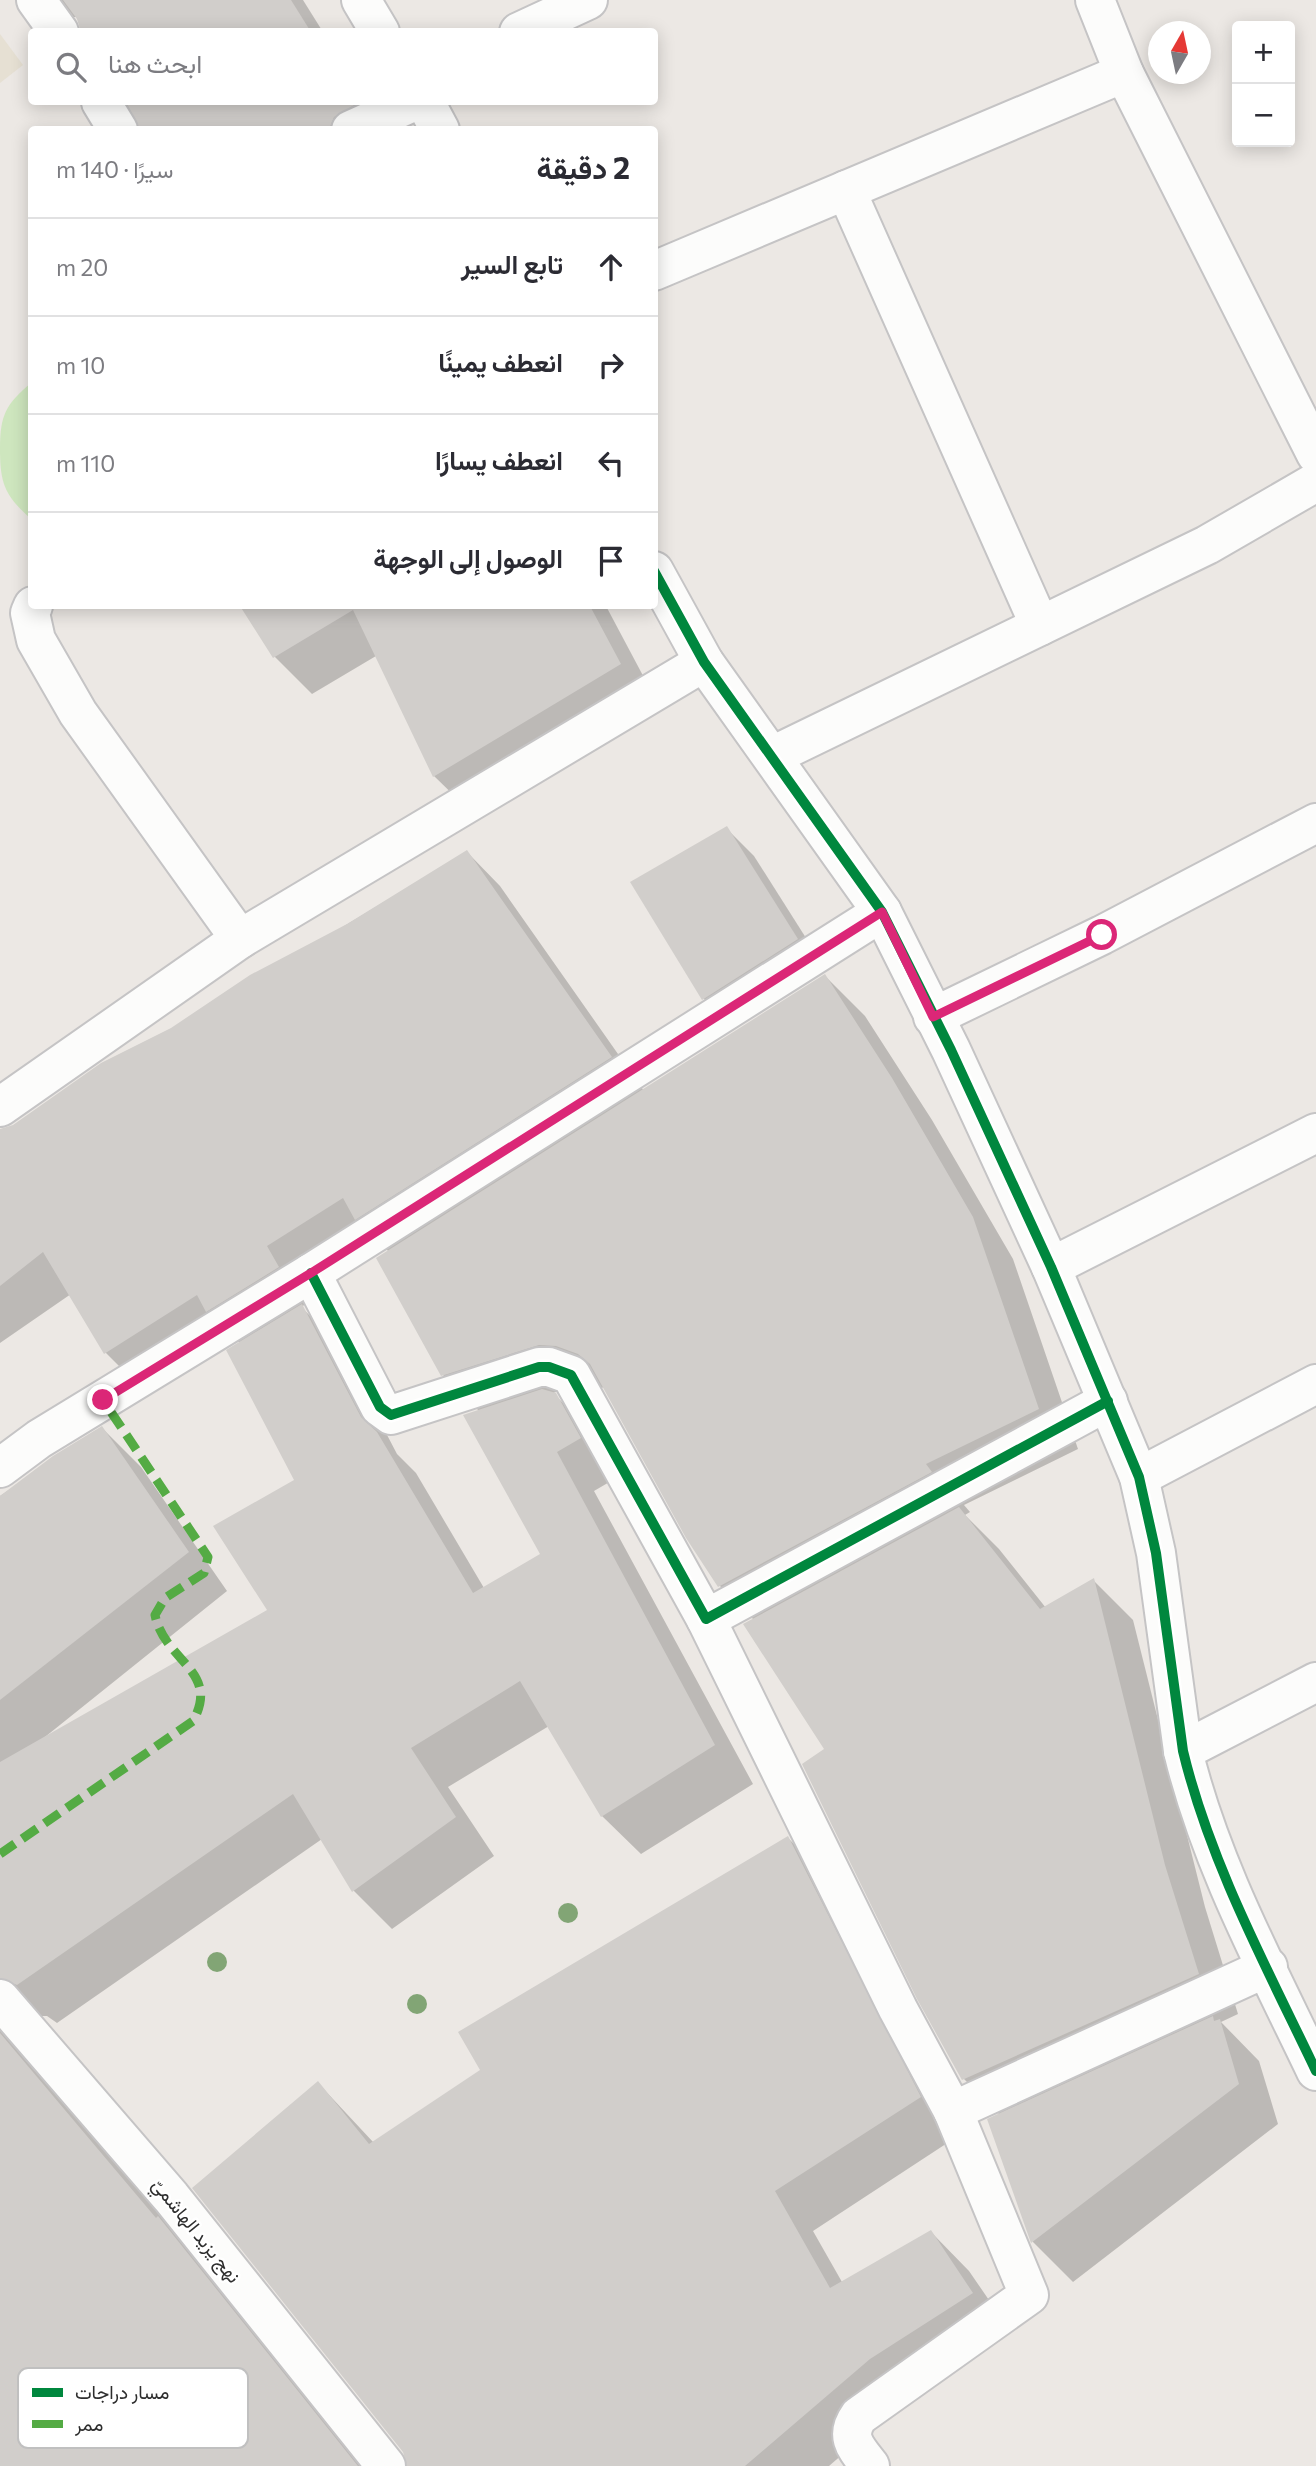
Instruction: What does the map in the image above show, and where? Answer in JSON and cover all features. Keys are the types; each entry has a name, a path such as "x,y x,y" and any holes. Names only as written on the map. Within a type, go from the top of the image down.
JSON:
{"street":[{"path":"36,0 56,28"},
{"path":"361,0 378,28"},
{"path":"528,28 588,0"},
{"path":"1095,0 1124,73 1316,454"},
{"path":"658,269 1124,73"},
{"path":"103,105 116,126"},
{"path":"360,126 407,105"},
{"path":"427,105 438,126"},
{"path":"846,190 1040,626"},
{"path":"772,756 1207,545 1316,482"},
{"path":"658,577 704,662 882,912 1051,1268 1139,1477 1156,1553 1183,1751 1217,1858 1316,2071"},
{"path":"32,609 30,613 36,640 78,713 240,939"},
{"path":"0,1107 240,939 704,662"},
{"path":"933,1017 1102,935 1316,824"},
{"path":"0,1468 38,1439 311,1273 882,912"},
{"path":"1051,1268 1316,1133"},
{"path":"311,1273 380,1407 391,1415 539,1367 559,1369 571,1375 706,1619 898,2008 953,2111 1029,2295 859,2416 851,2431 853,2444 870,2466"},
{"path":"1139,1477 1316,1384"},
{"path":"706,1619 1108,1401"},
{"path":"1183,1751 1316,1682"},
{"path":"953,2111 1268,1967"},
{"name":"نهج يزيد الهاشميّ","path":"0,1999 171,2197 386,2466"}],"shaded area":[{"path":"0,34 23,65 0,83"}],"green space":[{"path":"28,386 28,516 9,495 1,470 1,427 6,411"}],"building":[{"path":"63,0 291,0 308,28 80,28 77,19"},
{"path":"128,105 354,105 334,117 331,126 138,126"},
{"path":"242,609 592,609 621,664 433,777 353,610 273,658"},
{"path":"727,826 798,939 702,1000 630,882"},
{"path":"467,850 612,1057 355,1220 343,1198 267,1246 279,1267 206,1312 197,1295 104,1354 43,1252 0,1286 0,1129 13,1125 101,1063 171,1028 250,975 347,924"},
{"path":"825,974 892,1078 973,1217 1039,1409 926,1464 932,1472 718,1587 686,1538 590,1364 578,1354 556,1346 539,1345 441,1376 376,1258"},
{"path":"302,1304 361,1417 377,1432 473,1593 540,1554 463,1415 542,1389 556,1393 581,1438 557,1452 715,1745 601,1817 520,1681 411,1748 456,1817 352,1892 293,1794 17,1985 0,1978 0,1762 267,1610 213,1526 294,1480 226,1350"},
{"path":"102,1426 189,1552 0,1700 0,1496 53,1456"},
{"path":"959,1507 1040,1609 1094,1578 1165,1865 1199,1974 962,2080 917,1999 802,1764 824,1749 743,1624"},
{"path":"788,1836 921,2097 775,2191 830,2288 931,2230 973,2293 870,2359 745,2466 407,2466 403,2452 192,2188 318,2081 369,2144 480,2070 458,2032"},
{"path":"1213,2016 1214,2021 1220,2019 1239,2084 1031,2243 987,2119"},
{"path":"0,2033 156,2218 158,2216 358,2466 0,2466"}],"marked path":[{"path":"0,1854 193,1721 200,1704 200,1690 196,1678 160,1631 155,1615 165,1598 204,1573 208,1557 103,1400"}],"cycle path":[{"path":"658,578 704,662 882,912 951,1050 1051,1267 1139,1477 1156,1553 1183,1751 1194,1793 1241,1914 1316,2071"},
{"path":"311,1273 380,1407 391,1415 539,1367 549,1367 571,1375 706,1619 1108,1401"}],"route":[{"path":"103,1400 311,1273 882,912 933,1017 1102,935"}]}
